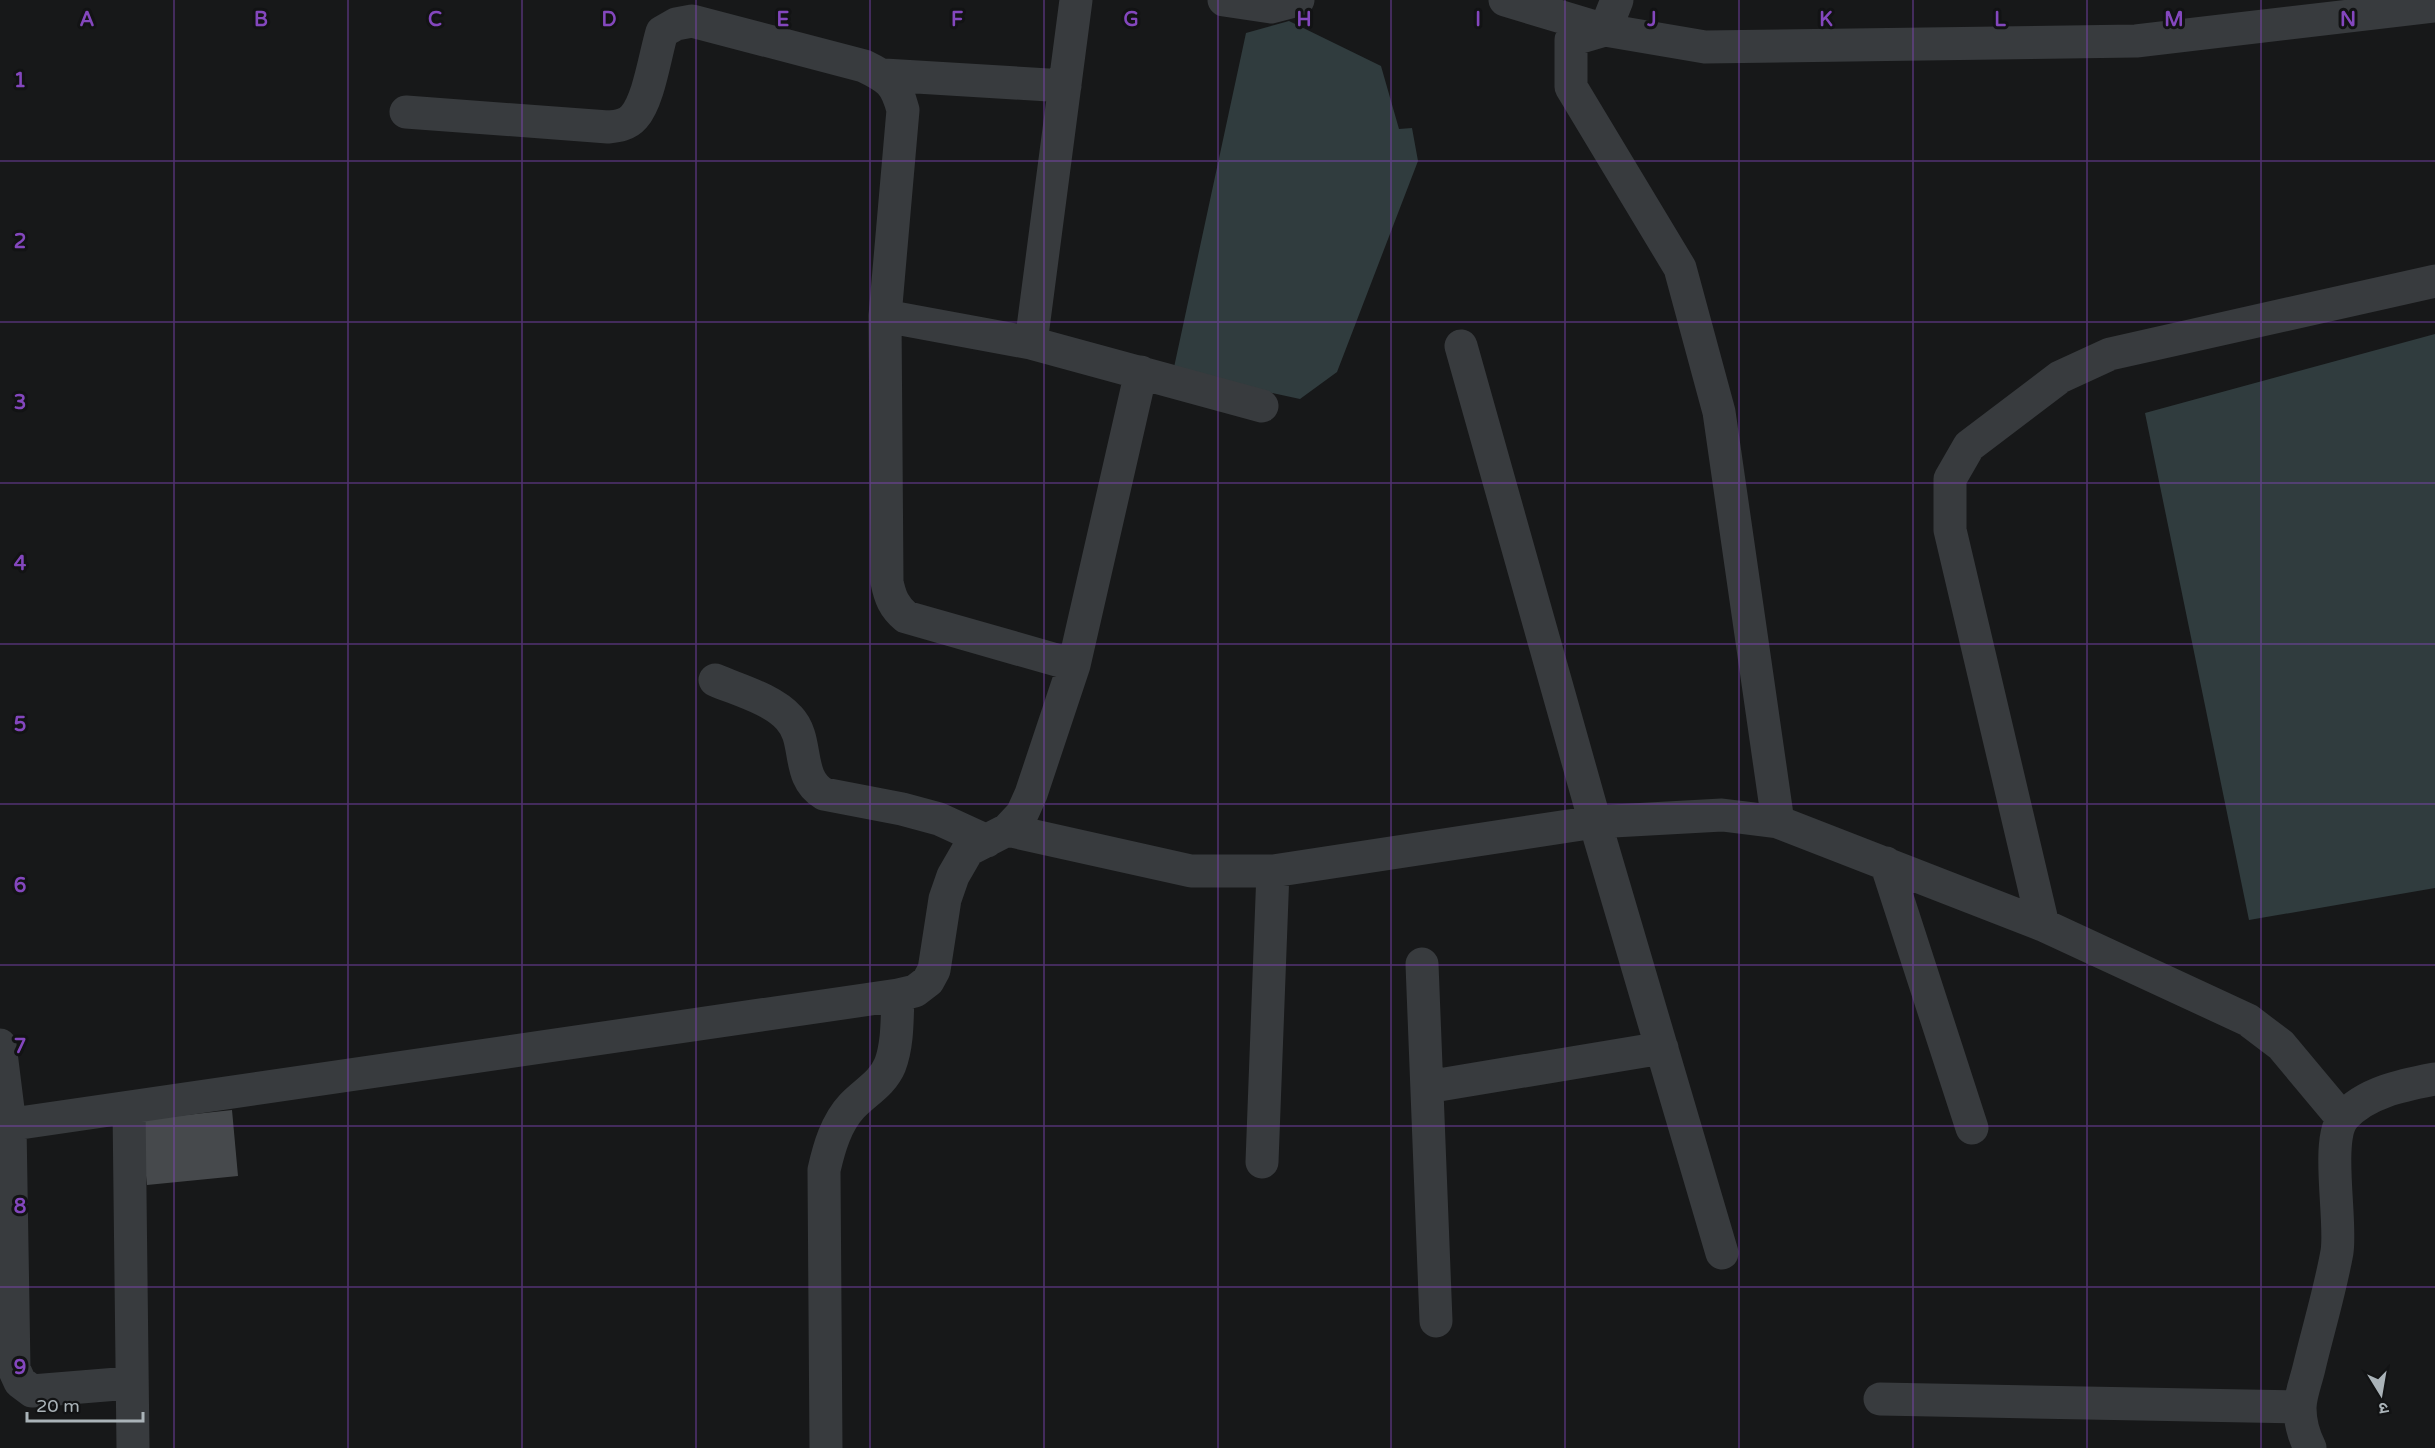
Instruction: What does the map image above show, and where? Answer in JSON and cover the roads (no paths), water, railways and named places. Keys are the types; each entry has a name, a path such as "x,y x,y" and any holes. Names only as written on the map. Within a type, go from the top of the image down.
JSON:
{"street":[{"path":"1031,343 1076,0"},
{"path":"1224,0 1272,7 1298,0"},
{"path":"1505,0 1605,30 1705,47 2136,41 2435,6"},
{"path":"1605,30 1617,0"},
{"path":"406,112 608,127 624,124 634,117 641,104 662,32 676,24 692,21 864,66 884,75 1065,86"},
{"path":"1605,30 1571,40 1571,87 1680,268 1719,412 1778,822"},
{"path":"884,75 897,88 903,110 885,316 889,596 897,609 906,616 1074,665"},
{"path":"2043,925 1950,530 1950,479 1969,446 2060,376 2110,354 2435,281"},
{"path":"885,316 1031,343 1262,406"},
{"path":"1461,346 1595,822 1722,1253"},
{"path":"5,1126 915,991 928,981 934,970 945,899 953,876 968,850 997,835 1022,814 1031,794 1074,665 1141,372"},
{"path":"715,680 777,708 790,718 799,735 806,774 814,788 824,794 902,808 997,835 1191,871 1273,872 1595,822 1722,815 1778,822 1886,862 2043,925 2248,1020 2281,1045 2342,1118"},
{"path":"1886,862 1972,1128"},
{"path":"1262,1162 1273,872"},
{"path":"1422,964 1436,1321"},
{"path":"826,1448 824,1170 831,1140 851,1107 874,1089 889,1066 895,1040 898,995"},
{"path":"0,1046 14,1369 20,1382 32,1390 130,1383"},
{"path":"1427,1088 1662,1048"},
{"path":"2310,1448 2304,1437 2300,1407 2337,1252 2339,1217 2334,1162 2336,1136 2342,1118 2365,1100 2405,1085 2435,1079"},
{"path":"129,1108 130,1383 133,1448"},
{"path":"1880,1399 2300,1407"}]}
